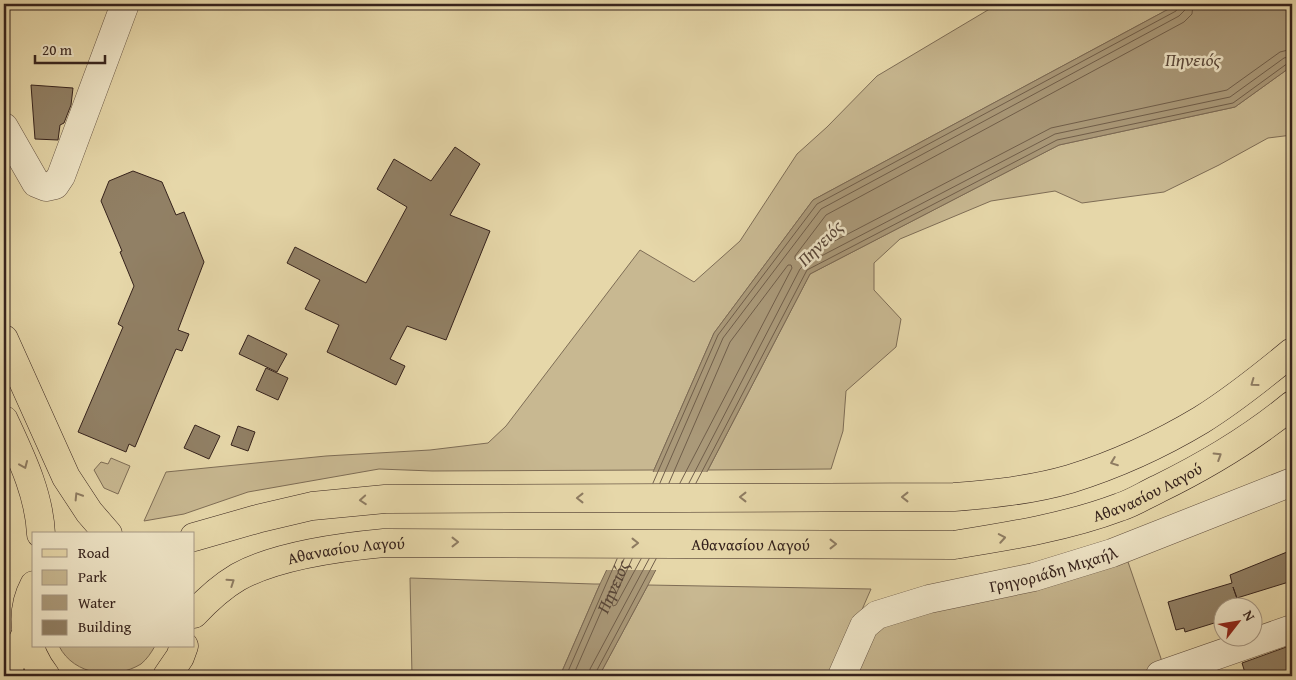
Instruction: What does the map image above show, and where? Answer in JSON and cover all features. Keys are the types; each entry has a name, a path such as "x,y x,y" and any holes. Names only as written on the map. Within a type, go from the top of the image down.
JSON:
{"main road":[{"path":"4,339 66,477 88,512 106,532"},
{"path":"195,537 312,506 356,501 412,498 954,497 1008,492 1069,479 1136,454 1201,420 1258,381 1292,352"},
{"name":"Αθανασίου Λαγού","path":"195,613 205,602 232,581 264,566 341,548 384,542 954,545 1007,537 1059,526 1121,507 1177,480 1220,456 1292,405"},
{"path":"4,420 34,489 42,532"},
{"path":"32,591 27,603 26,634 35,662 46,676"},
{"path":"4,676 26,634"},
{"path":"166,676 180,657 183,648"}],"street":[{"path":"4,128 36,183 46,188 55,185 62,176 125,4"},
{"name":"Γρηγοριάδη Μιχαήλ","path":"842,676 864,626 877,615 929,599 1034,577 1112,553 1292,482"},
{"path":"1171,674 1292,629"}],"green space":[{"path":"998,4 1178,4 813,200 714,333 654,470 432,471 379,469 248,492 184,514 144,521 166,472 326,456 430,450 488,443 506,426 640,250 694,282 740,241 797,154 827,127 877,76"},
{"path":"1292,66 1292,135 1268,138 1164,192 1082,203 1055,191 991,201 900,239 874,263 874,290 901,319 896,347 846,391 843,431 831,469 708,470 810,274 1059,145 1235,107"},
{"path":"111,458 130,466 118,494 104,488 94,470 101,462 108,464"},
{"path":"1127,559 1167,676 850,676 882,622"},
{"path":"410,578 600,584 560,676 412,676"},
{"path":"648,585 871,589 833,676 599,676"},
{"path":"60,648 154,648 141,664 119,672 96,672 85,669 74,664"}],"water":[{"name":"Πηνειός","path":"1178,4 1292,4 1292,66 1235,107 1059,145 810,274 599,676 560,676 714,333 813,200"}],"pier":[{"path":"650,472 710,472 659,570 603,570"}],"building":[{"path":"31,85 73,88 71,105 64,123 60,125 58,140 35,139"},
{"path":"455,147 480,164 450,215 490,231 446,340 407,326 390,359 405,366 396,385 327,352 339,325 305,309 320,280 287,263 295,247 366,283 407,207 377,189 394,159 431,181"},
{"path":"133,171 162,182 176,215 184,212 204,262 178,330 189,334 182,351 176,349 135,447 129,444 126,452 78,432 123,327 118,324 134,286 101,201 109,181"},
{"path":"248,335 287,354 277,372 239,354"},
{"path":"266,368 288,378 278,400 256,390"},
{"path":"195,425 220,436 209,459 184,448"},
{"path":"238,426 255,432 248,451 231,445"},
{"path":"1292,550 1292,581 1237,598 1233,587 1237,598 1214,598 1214,623 1185,632 1184,628 1176,630 1168,602 1232,583 1230,575"},
{"path":"1292,645 1292,676 1246,676 1242,663"}]}
